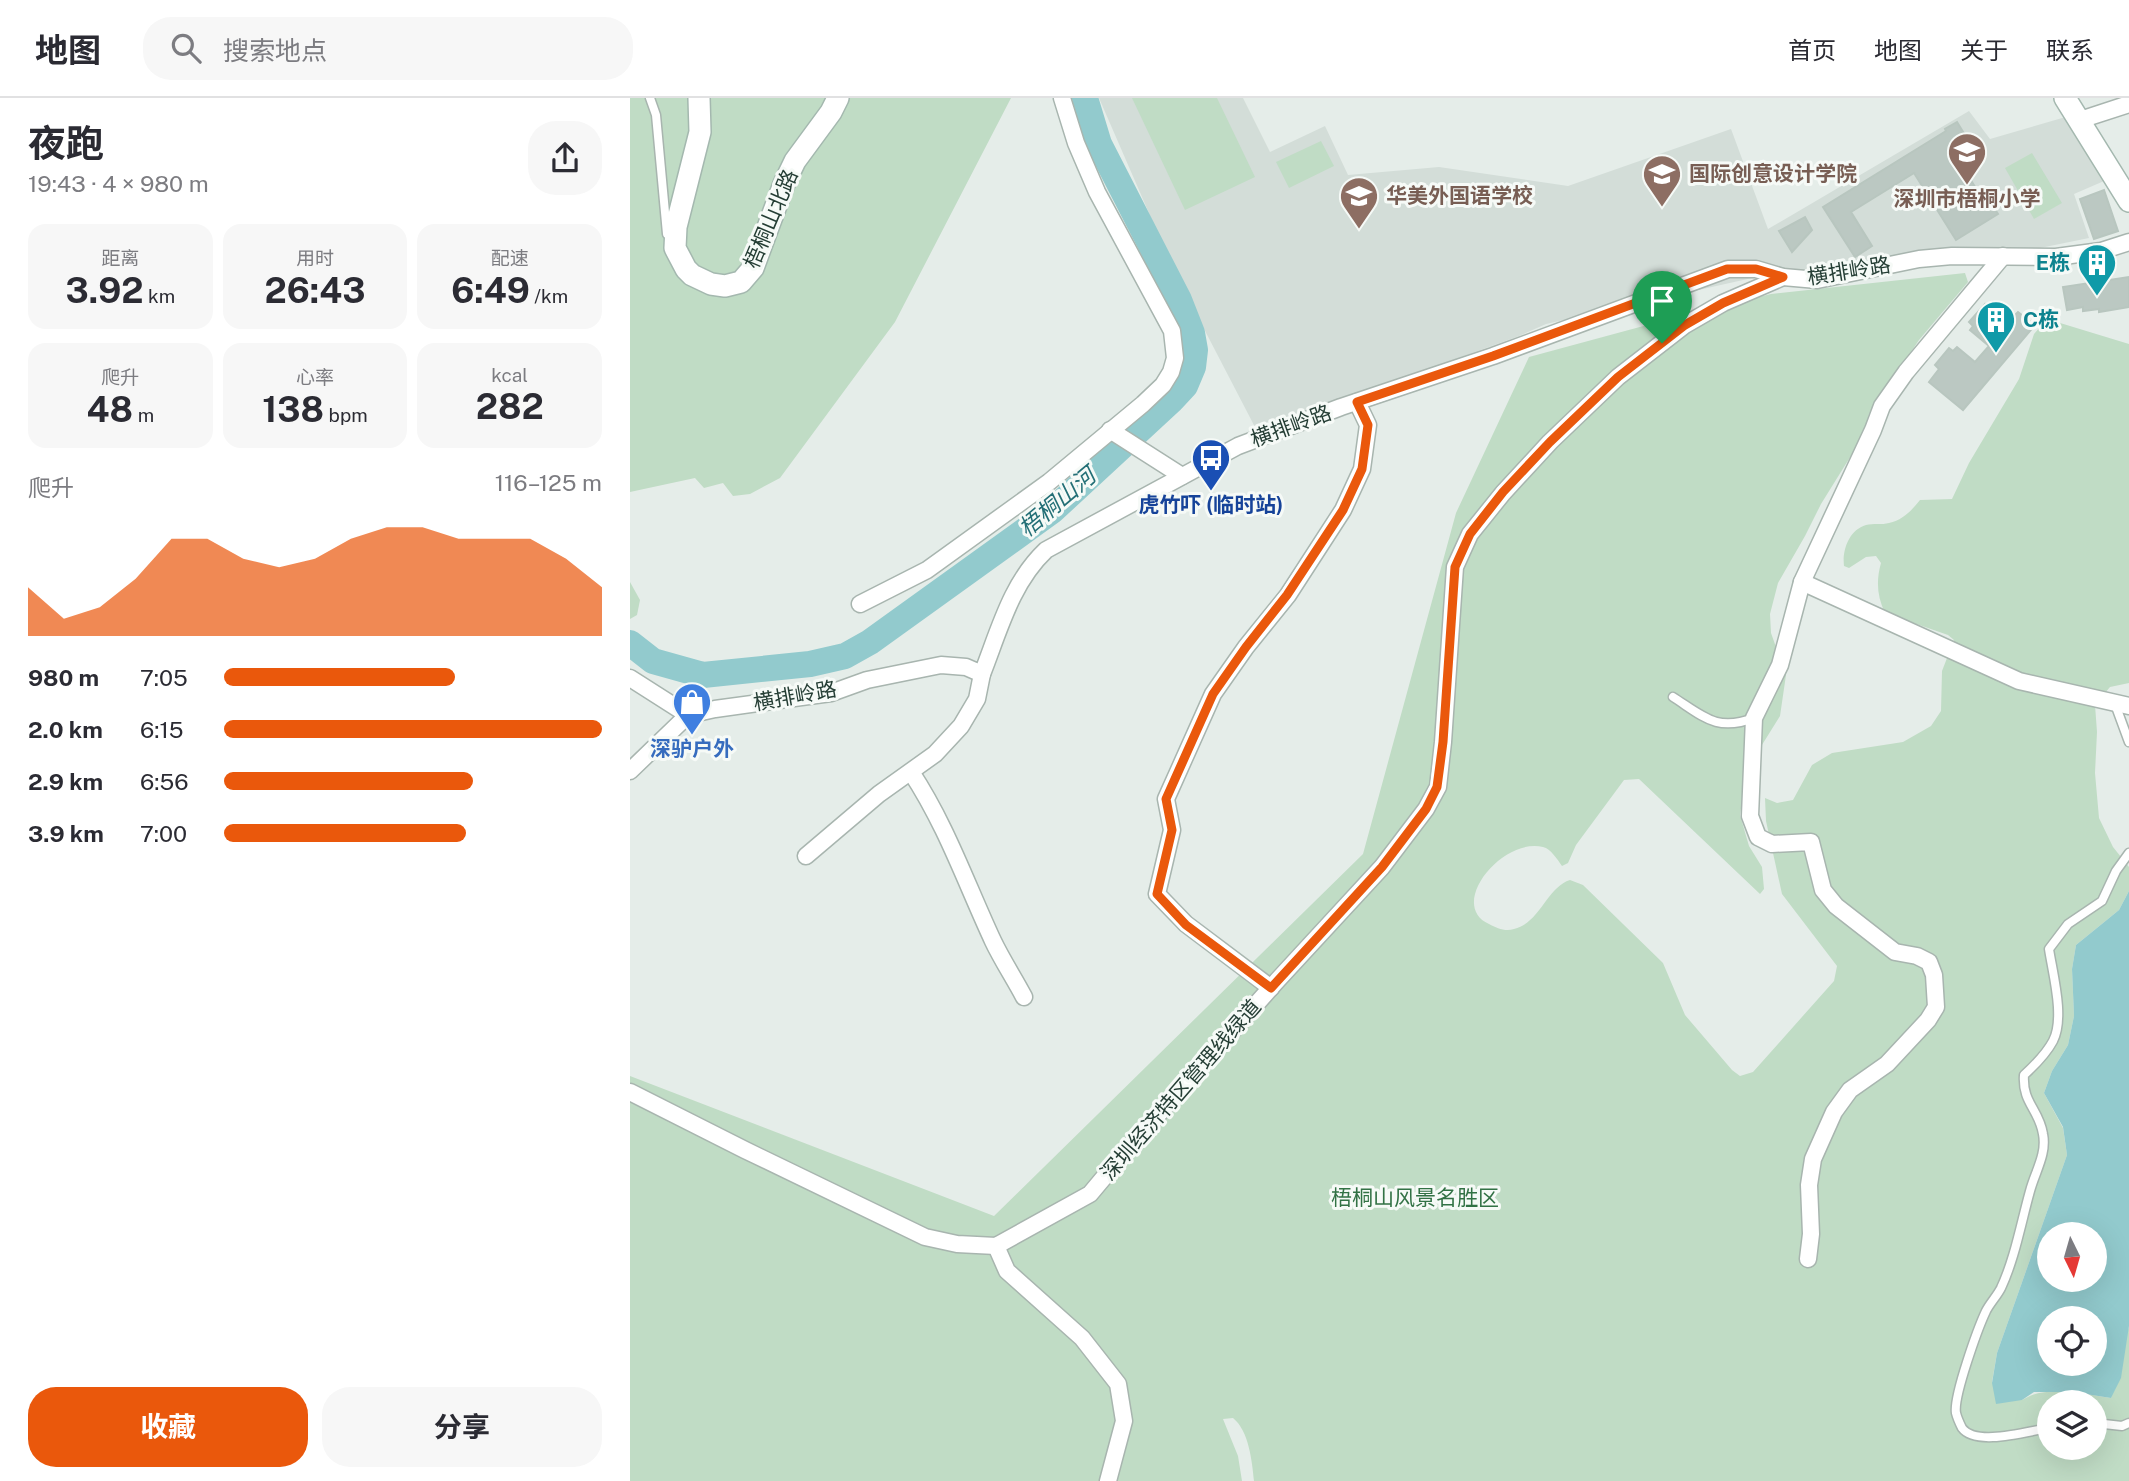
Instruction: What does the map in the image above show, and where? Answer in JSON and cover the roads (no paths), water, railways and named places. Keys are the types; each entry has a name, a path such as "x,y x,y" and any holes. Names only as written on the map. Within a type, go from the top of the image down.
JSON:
{"street":[{"path":"686,269 678,257 674,239 700,132 699,98"},
{"name":"梧桐山北路","path":"686,269 701,279 725,286 733,285 747,277 753,268 795,161 831,112 838,98"},
{"path":"860,604 927,570 1049,482 1163,385 1171,372 1175,358 1172,331 1097,192 1076,143 1062,98"},
{"path":"2065,98 2129,201"},
{"path":"2080,120 2129,104"},
{"name":"横排岭路","path":"688,715 831,693 867,680 941,665 966,667 982,674 1007,610 1031,565 1046,550 1182,475 1238,446 1493,356 1727,269 1756,269 1783,277 1817,280 1919,260 1952,256 2056,257 2101,251 2129,242"},
{"path":"1808,1259 1811,1234 1809,1185 1813,1159 1834,1112 1850,1090 1887,1064 1928,1020 1936,1006 1934,975 1929,962 1917,956 1895,952 1836,906 1823,890 1811,842 1772,844 1758,836 1750,816 1754,718 1780,664 1802,582 1882,406 1906,372 2003,256"},
{"name":"深圳经济特区管理线绿道","path":"996,1246 1090,1194 1271,988 1382,867 1426,809 1437,787 1443,742 1455,567 1470,534 1503,492 1550,442 1618,377 1685,325 1723,303 1783,277"},
{"path":"1271,988 1186,925 1157,894 1172,830 1166,799 1213,694 1287,595 1343,510 1362,469 1368,425 1357,402"},
{"path":"1110,430 1182,475"},
{"path":"1802,582 2019,681 2122,703"},
{"path":"806,856 879,794 935,754 961,726 977,699 982,674"},
{"path":"630,678 665,703 688,715 630,771"},
{"path":"911,772 932,804 993,941 1024,997"},
{"path":"630,1092 925,1237 957,1244 996,1246 1007,1271 1082,1338 1118,1384 1124,1421 1108,1481"}],"lane":[{"path":"650,98 656,115 668,246 676,260 686,269"},
{"path":"1673,697 1720,724 1735,725 1754,718"},
{"path":"2122,703 2129,741"},
{"path":"2037,1430 1983,1438 1970,1436 1961,1426 1955,1411 1970,1356 1987,1309 2000,1290 2042,1159 2043,1135 2035,1113 2026,1100 2023,1086 2024,1074 2037,1063 2053,1040 2058,1018 2049,949 2068,924 2102,901 2129,853"},
{"path":"2107,1424 2122,1426 2129,1423"}],"water":[{"path":"2129,891 2129,1326 2121,1378 2111,1398 2107,1397 2107,1390 2037,1390 2022,1400 1996,1404 1992,1383 1997,1353 2037,1240 2037,1292 2107,1292 2107,1222 2043,1222 2067,1155 2063,1127 2044,1093 2052,1071 2068,1045 2074,1016 2072,969 2076,945 2119,910"}],"waterway":[{"name":"梧桐山河","path":"630,643 653,661 703,675 810,664 845,656 870,642 1052,511 1185,386 1193,367 1195,350 1192,333 1179,300 1099,144 1085,98"}],"place":[{"name":"深圳市梧桐小学","path":"1967,186"},
{"name":"国际创意设计学院","path":"1662,208"},
{"name":"华美外国语学校","path":"1359,230"},
{"name":"E栋","path":"2097,297"},
{"name":"C栋","path":"1996,354"},
{"name":"虎竹吓 (临时站)","path":"1211,492"},
{"name":"深驴户外","path":"692,736"}],"park label":[{"name":"梧桐山风景名胜区","path":"1415,1198"}]}
